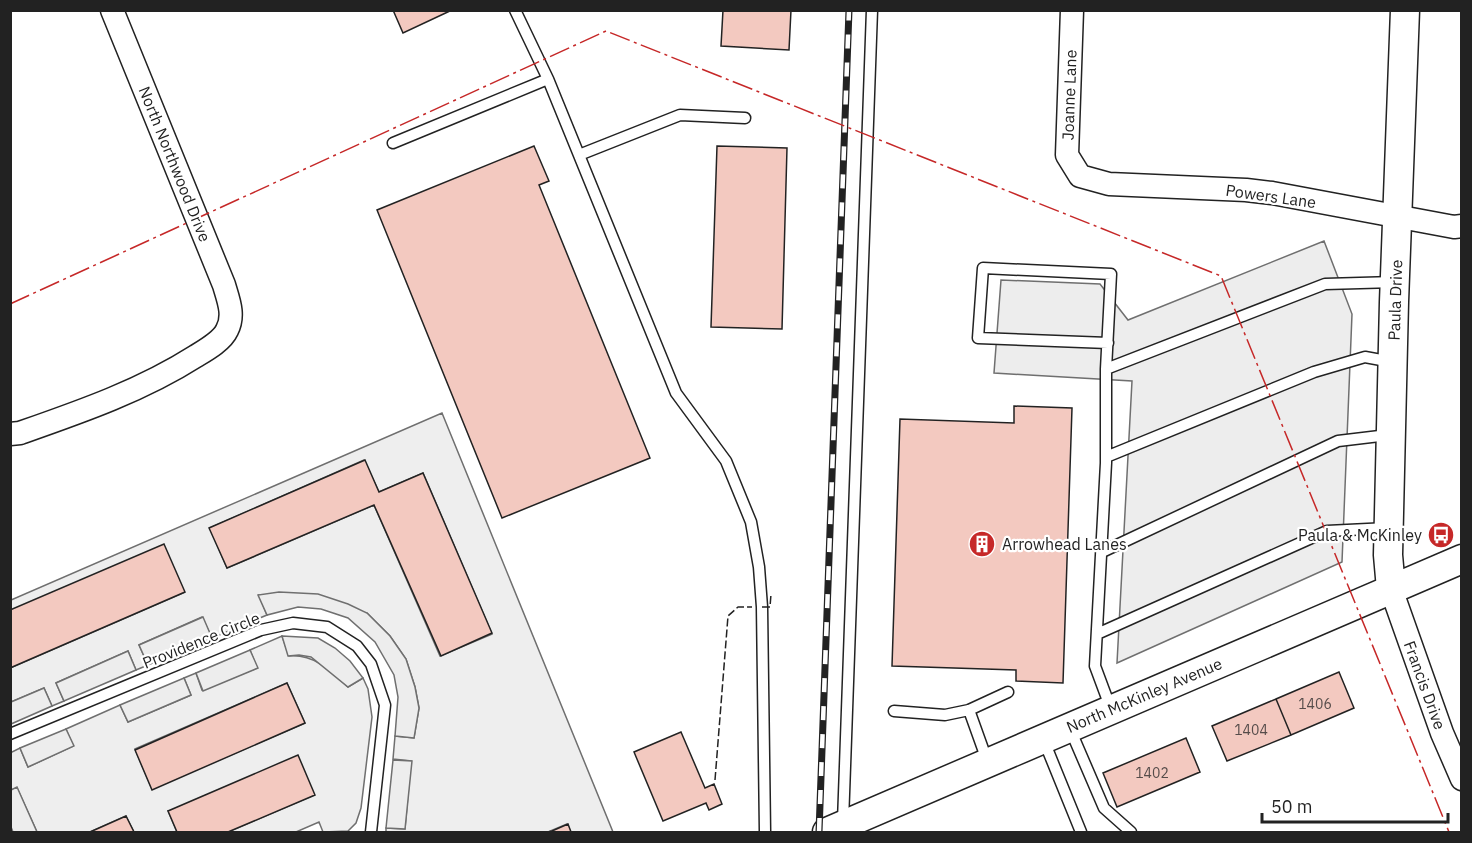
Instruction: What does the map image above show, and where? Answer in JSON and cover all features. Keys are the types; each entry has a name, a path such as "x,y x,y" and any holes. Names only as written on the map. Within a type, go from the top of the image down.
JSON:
{"street":[{"name":"North Northwood Drive","path":"10,434 20,433 78,413 141,386 210,347 227,331 231,319 231,309 224,285 112,10"},
{"name":"Joanne Lane","path":"1072,10 1067,155 1080,176"},
{"name":"Paula Drive","path":"1392,589 1388,555 1405,10"},
{"name":"Powers Lane","path":"1080,176 1109,184 1255,191 1398,218 1454,227 1461,226"},
{"name":"North McKinley Avenue","path":"835,829 1461,559"},
{"name":"Francis Drive","path":"1392,589 1435,713 1461,779"}],"lane":[{"path":"515,10 548,79 676,393 726,461 751,522 759,567 762,607 765,832"},
{"path":"835,829 872,10"},
{"path":"393,143 548,79"},
{"path":"579,156 680,115 745,118"},
{"path":"1108,343 978,338 983,268 1111,274 1108,343 1106,369 1106,457 1095,666 1111,710"},
{"path":"1106,369 1325,284 1395,282"},
{"path":"1106,457 1314,372 1365,357 1393,362"},
{"path":"1102,552 1338,441 1391,435"},
{"path":"1097,634 1327,531 1389,528"},
{"name":"Providence Circle","path":"10,734 261,630 292,623 327,627 357,646 371,664 385,705 371,832"},
{"path":"894,711 945,714 969,710 1008,692"},
{"path":"969,710 988,763"},
{"path":"1070,728 1104,808 1131,832"},
{"path":"1043,739 1081,832"}],"shaded area":[{"path":"1324,241 1352,314 1342,562 1117,663 1132,381 994,373 1001,280 1100,284 1128,320"},
{"path":"442,413 613,832 571,832 567,824 548,832 386,832 386,828 405,829 411,761 393,759 395,736 414,738 419,708 406,659 390,636 367,613 259,595 267,615 212,638 202,617 139,645 148,665 136,670 128,651 56,683 64,701 52,706 44,688 11,702 10,668 185,592 11,610 11,600","holes":["364,460 379,492 423,473 492,634 440,656 374,505 227,568 210,528"]},
{"path":"279,592 318,594 348,604 367,613 390,636 406,659 415,687 419,708 414,738 395,736 398,697 394,675 375,642 348,618 321,609 298,607 267,615 258,595"},
{"path":"203,617 212,638 148,665 139,645"},
{"path":"282,636 289,656 314,660 348,687 363,678 368,689 372,717 361,808 356,823 348,831 323,832 319,822 296,832 228,832 314,795 168,811 177,832 134,832 126,816 90,832 37,832 17,788 11,790 10,753 20,748 28,767 73,746 66,729 120,705 128,722 191,695 184,678 196,673 202,690 257,668 250,650","holes":["287,683 305,723 152,789 135,749"]},
{"path":"282,636 318,638 335,648 350,661 363,678 348,687 311,657 288,656"},
{"path":"250,650 258,668 203,691 196,673"},
{"path":"128,651 136,670 64,701 56,683"},
{"path":"184,678 191,695 128,722 120,705"},
{"path":"44,688 52,706 11,724 11,702"},
{"path":"66,729 74,746 28,767 20,748"},
{"path":"393,760 412,761 405,829 386,828"},
{"path":"17,787 37,832 13,832 11,790"}],"building":[{"path":"393,10 452,10 403,33"},
{"path":"723,10 791,10 789,50 721,46"},
{"path":"534,146 549,181 539,185 650,458 502,518 377,210"},
{"path":"717,146 787,148 782,329 711,327"},
{"name":"Arrowhead Lanes","path":"1014,406 1072,408 1063,683 1016,681 1016,670 892,666 900,419 1014,423"},
{"path":"365,460 379,492 423,473 492,633 441,656 374,505 227,568 209,528"},
{"path":"164,544 185,592 10,668 10,610"},
{"path":"1339,672 1354,708 1291,735 1276,699"},
{"path":"287,683 305,723 152,790 135,750"},
{"path":"1276,699 1291,735 1227,761 1212,726"},
{"path":"681,732 705,788 714,784 722,804 709,810 706,803 663,821 634,752"},
{"path":"1186,738 1200,772 1117,807 1103,773"},
{"path":"298,755 315,795 228,832 177,832 168,811"},
{"path":"126,816 134,832 90,832"},
{"path":"568,824 571,832 548,832 552,831"}],"railway":[{"path":"819,832 849,10"}],"fence":[{"path":"762,607 770,607 771,594"},
{"path":"715,780 728,616 738,607 752,607"}],"power":[{"path":"10,304 606,31 1221,276 1449,832"}],"place":[{"name":"Paula & McKinley","path":"1441,535"},
{"name":"Arrowhead Lanes","path":"982,544"}]}
